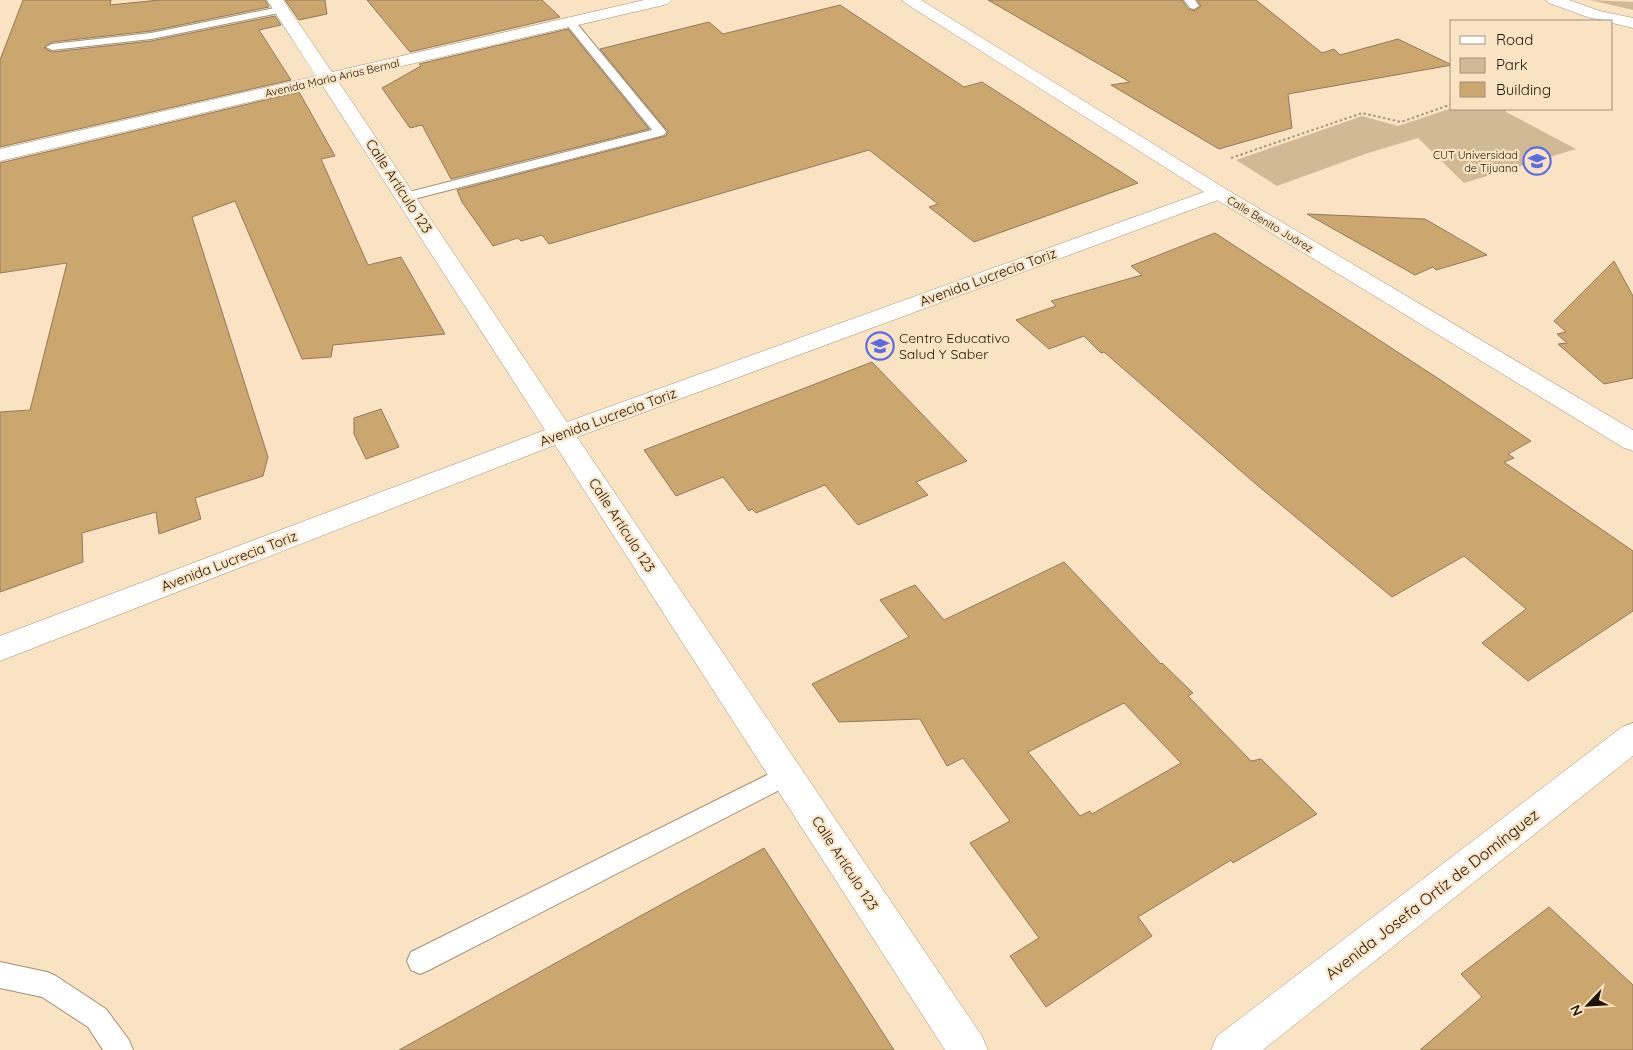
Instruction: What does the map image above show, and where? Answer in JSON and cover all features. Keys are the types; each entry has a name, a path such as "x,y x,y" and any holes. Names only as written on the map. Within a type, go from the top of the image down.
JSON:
{"street":[{"name":"Avenida Maria Arias Bernal","path":"0,156 664,0"},
{"name":"Calle Benito Juárez","path":"910,0 1219,193 1633,442"},
{"path":"1554,0 1582,10 1632,23"},
{"name":"Calle Artículo 123","path":"277,5 328,79 968,1050"},
{"name":"Avenida Lucrecia Toriz","path":"0,649 562,433 1219,193"},
{"name":"Avenida Josefa Ortíz de Domínguez","path":"1230,1050 1633,737"}],"lane":[{"path":"52,47 151,36 277,5"},
{"path":"406,197 660,132 570,22"},
{"path":"420,961 787,775"},
{"path":"0,976 47,985 97,1018 119,1050"}],"path":[{"path":"1231,158 1362,114 1401,122 1450,105"}],"green space":[{"path":"1590,0 1633,2 1633,10"},
{"path":"1450,109 1506,110 1506,112 1576,149 1464,183 1418,138 1365,154 1277,186 1236,160 1362,116 1398,126"}],"building":[{"path":"23,0 111,0 110,5 159,0 265,0 269,7 151,31 52,42 44,48 52,52 151,41 275,16 281,25 259,30 291,80 0,147 0,60"},
{"path":"285,0 325,0 327,14 299,20"},
{"path":"367,0 542,0 560,17 410,52"},
{"path":"988,0 1182,0 1188,9 1194,11 1201,6 1197,0 1256,0 1322,53 1334,49 1340,55 1398,39 1450,64 1288,94 1292,128 1219,149 1111,85 1130,82"},
{"path":"840,5 964,87 982,82 1138,183 974,242 929,207 938,204 869,150 549,244 542,235 521,241 518,238 493,246 462,202 457,190 666,136 668,131 600,49 709,22 723,34"},
{"path":"568,29 649,129 451,179 422,125 410,128 382,88 421,66 419,64"},
{"path":"299,92 335,156 321,159 368,265 401,257 445,334 333,345 331,357 302,359 235,201 192,217 268,457 263,476 195,498 201,519 159,534 156,512 82,533 83,562 0,592 0,412 30,410 67,263 0,273 0,163"},
{"path":"1307,214 1425,219 1487,255 1436,270 1433,267 1415,275"},
{"path":"1215,233 1531,441 1508,454 1514,458 1504,462 1633,551 1633,611 1528,681 1482,643 1526,609 1464,556 1392,597 1257,485 1104,352 1101,353 1084,336 1049,349 1016,320 1056,306 1051,301 1142,275 1131,266"},
{"path":"1614,261 1633,296 1633,378 1604,384 1558,344 1567,343 1557,334 1566,332 1554,321"},
{"path":"872,362 967,461 916,482 928,495 858,525 825,485 756,513 752,509 749,511 723,477 676,496 644,450"},
{"path":"381,409 399,447 366,459 354,434 354,418"},
{"path":"1064,562 1161,664 1193,693 1188,696 1251,761 1261,759 1317,814 1233,863 1231,860 1138,917 1152,936 1046,1007 1010,956 1039,938 970,843 1010,821 963,758 947,766 920,719 839,722 812,684 909,637 880,600 915,585 944,620","holes":["1124,703 1181,763 1092,814 1090,811 1080,816 1028,752"]},
{"path":"764,848 894,1050 399,1050 644,914"},
{"path":"1549,907 1633,985 1633,1050 1420,1050 1482,997 1461,974"}],"place":[{"name":"CUT Universidad de Tijuana","path":"1537,161"},
{"name":"Centro Educativo Salud Y Saber","path":"880,346"}]}
